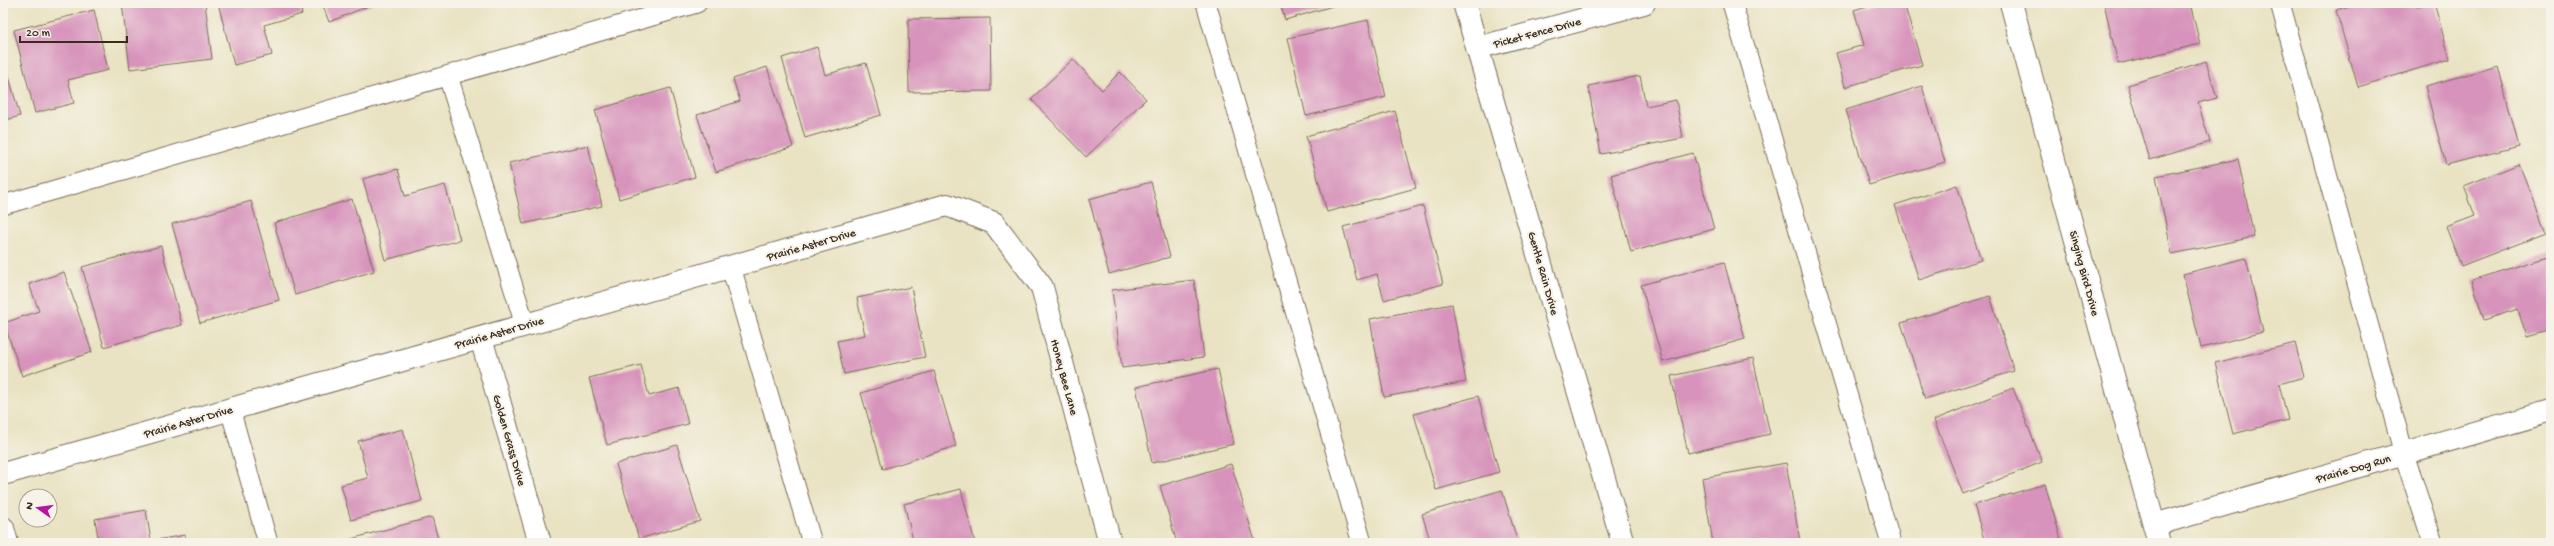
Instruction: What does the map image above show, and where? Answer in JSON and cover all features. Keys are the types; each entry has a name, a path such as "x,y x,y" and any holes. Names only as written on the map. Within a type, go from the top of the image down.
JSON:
{"street":[{"name":"Gentle Rain Drive","path":"1464,3 1624,543"},
{"name":"Picket Fence Drive","path":"1477,48 1644,3"},
{"name":"Singing Bird Drive","path":"2012,3 2157,534"},
{"name":"Prairie Aster Drive","path":"3,474 947,205 994,223"},
{"name":"Honey Bee Lane","path":"994,223 1042,287 1110,543"},
{"name":"Golden Grass Drive","path":"481,338 540,543"},
{"name":"Prairie Dog Run","path":"2157,534 2404,454 2551,411"},
{"path":"3,528 7,543"}],"lane":[{"path":"3,205 697,3"},
{"path":"1206,3 1362,543"},
{"path":"1732,3 1891,543"},
{"path":"2280,3 2404,454 2433,543"},
{"path":"448,76 525,325"},
{"path":"731,266 812,543"},
{"path":"230,409 268,543"}],"building":[{"path":"122,3 205,3 212,59 130,69"},
{"path":"218,3 299,3 302,14 264,25 272,55 234,65"},
{"path":"322,3 376,3 329,22"},
{"path":"1280,3 1343,3 1285,20"},
{"path":"1877,3 1904,3 1922,65 1845,87 1836,53 1864,45 1854,10"},
{"path":"2104,3 2190,3 2200,44 2118,64"},
{"path":"2359,3 2416,3 2417,6 2434,3 2450,59 2358,87 2336,10"},
{"path":"94,10 108,70 68,80 74,103 35,113 14,30"},
{"path":"990,18 991,91 909,92 908,19"},
{"path":"1368,20 1386,97 1306,116 1288,38"},
{"path":"817,47 825,75 866,63 881,115 805,138 782,58"},
{"path":"3,56 20,116 3,121"},
{"path":"1073,59 1102,90 1120,72 1146,99 1086,157 1031,99"},
{"path":"2206,61 2217,98 2198,103 2210,142 2150,160 2128,85"},
{"path":"2498,66 2519,146 2446,165 2425,86"},
{"path":"767,67 793,147 716,172 697,115 740,101 733,79"},
{"path":"1640,76 1646,106 1676,100 1683,138 1601,154 1588,86"},
{"path":"1922,86 1945,162 1869,185 1846,110"},
{"path":"670,88 695,177 619,199 595,110"},
{"path":"1395,111 1416,188 1327,212 1306,136"},
{"path":"588,145 602,206 523,224 509,163"},
{"path":"1693,153 1714,229 1631,252 1611,175"},
{"path":"2238,159 2254,237 2172,254 2156,176"},
{"path":"2519,164 2546,233 2461,266 2446,227 2475,216 2464,186"},
{"path":"398,169 405,196 445,185 460,240 385,260 363,179"},
{"path":"1151,182 1170,257 1109,274 1089,199"},
{"path":"1957,185 1981,260 1919,280 1895,205"},
{"path":"352,199 374,271 295,295 274,223"},
{"path":"251,201 279,300 200,323 172,224"},
{"path":"1423,206 1443,284 1384,300 1377,274 1357,280 1343,227"},
{"path":"161,246 182,325 104,347 82,267"},
{"path":"2550,256 2551,329 2526,336 2518,309 2484,320 2472,280"},
{"path":"2246,258 2263,332 2201,348 2183,274"},
{"path":"1724,262 1745,339 1663,362 1641,285"},
{"path":"64,272 92,352 22,376 4,323 39,311 29,284"},
{"path":"1194,280 1204,357 1122,368 1112,290"},
{"path":"911,287 925,357 844,374 837,341 865,335 857,298"},
{"path":"1990,296 2014,371 1925,399 1901,323"},
{"path":"1452,304 1466,382 1384,397 1370,319"},
{"path":"2295,343 2304,377 2279,384 2288,420 2233,434 2215,363"},
{"path":"1753,358 1770,434 1688,453 1671,376"},
{"path":"641,365 649,396 679,388 688,424 607,445 589,378"},
{"path":"1218,369 1234,444 1152,463 1136,387"},
{"path":"934,371 956,446 883,469 861,393"},
{"path":"2013,388 2042,462 1963,494 1934,420"},
{"path":"1478,396 1499,472 1436,490 1414,414"},
{"path":"403,429 422,501 351,520 341,485 368,478 358,441"},
{"path":"677,445 700,521 639,539 616,464"},
{"path":"1786,463 1800,541 1788,543 1713,543 1702,478"},
{"path":"1231,464 1255,541 1249,543 1177,543 1160,486"},
{"path":"2045,484 2062,543 1985,543 1974,505"},
{"path":"961,489 975,543 905,543 913,540 904,504"},
{"path":"1502,490 1518,543 1431,543 1422,514"},
{"path":"146,510 151,541 185,535 186,543 99,543 95,519"},
{"path":"432,517 439,543 352,543 351,539"},
{"path":"714,539 715,543 699,543 699,542"}]}
